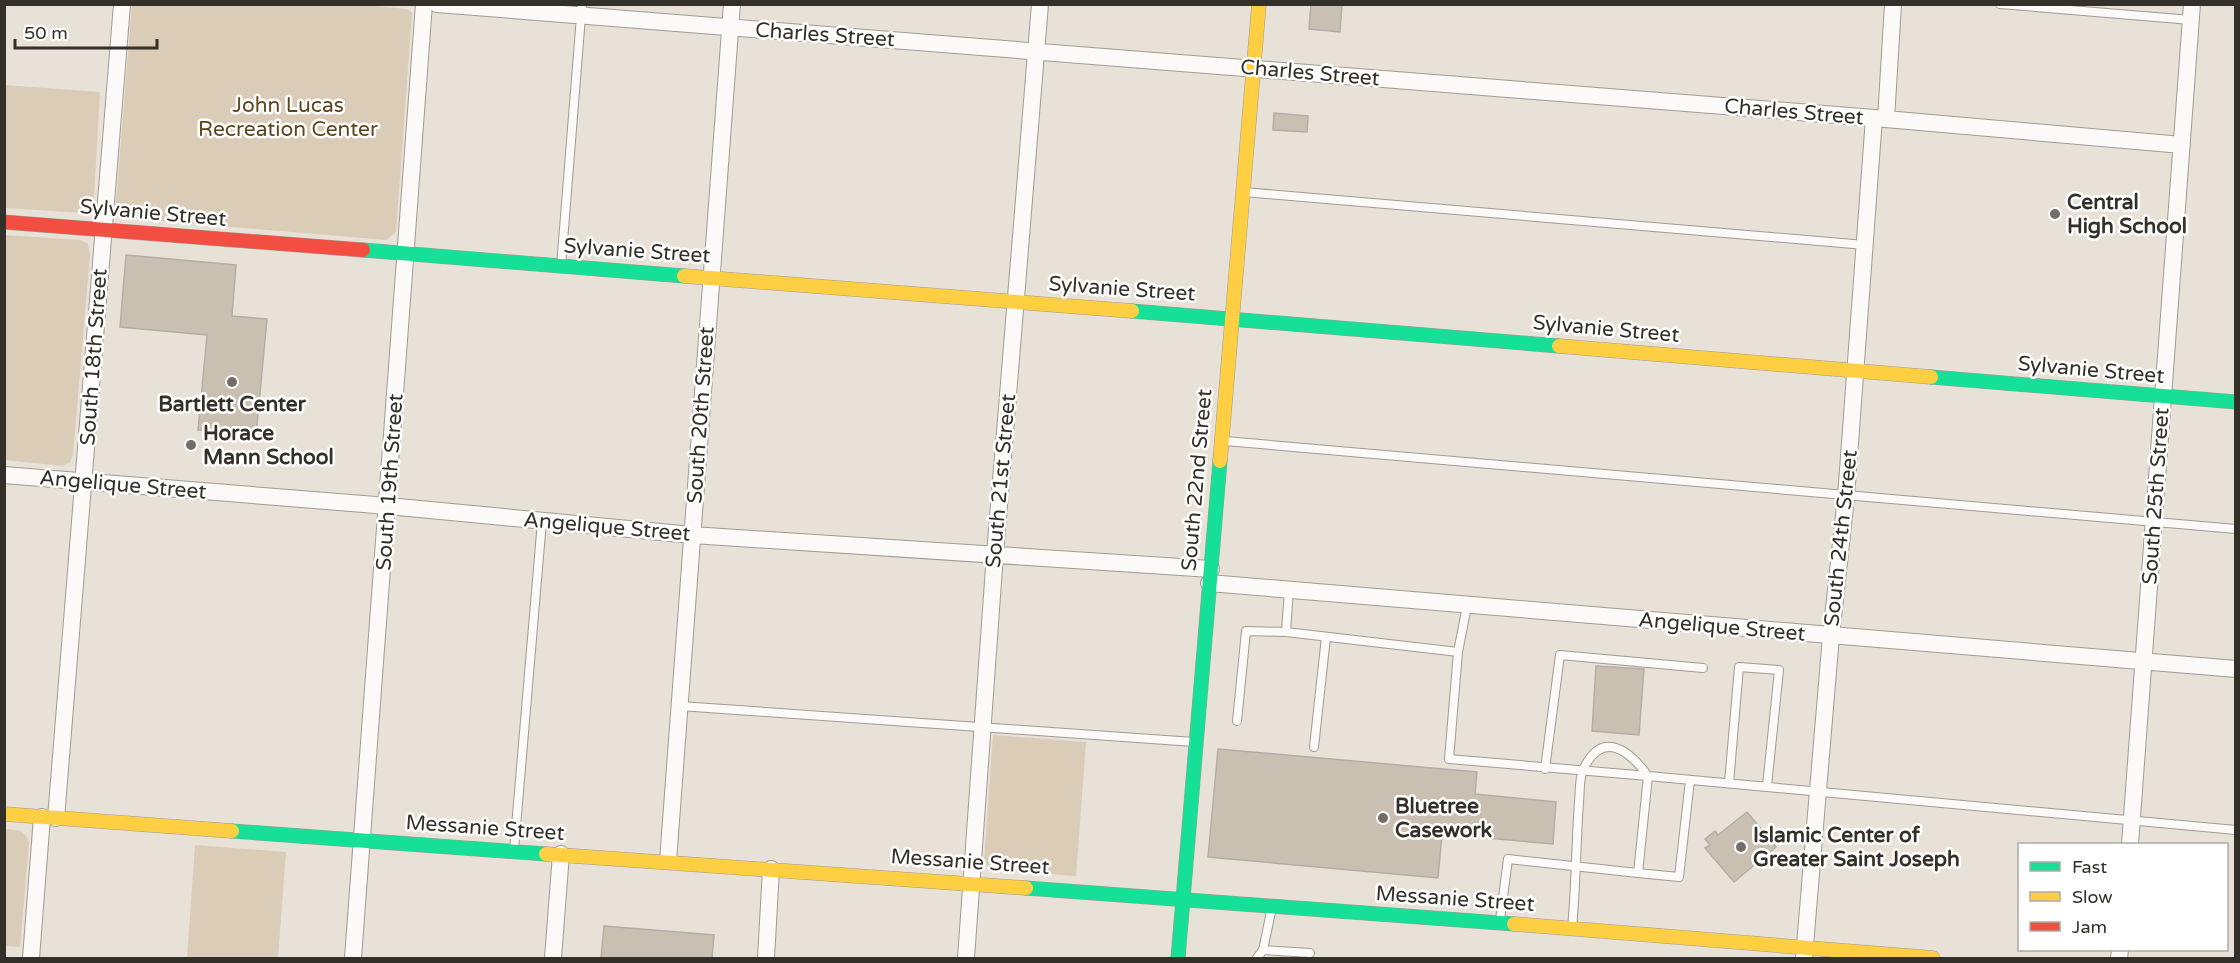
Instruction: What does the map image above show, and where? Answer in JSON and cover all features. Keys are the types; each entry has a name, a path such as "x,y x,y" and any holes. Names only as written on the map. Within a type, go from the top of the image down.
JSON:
{"street":[{"name":"South 18th Street","path":"32,958 85,481 122,4"},
{"name":"South 19th Street","path":"353,958 424,4"},
{"name":"Charles Street","path":"437,4 582,10 730,28 1880,119 2182,146"},
{"name":"South 20th Street","path":"668,861 732,4"},
{"name":"South 21st Street","path":"966,958 994,554 1040,4"},
{"name":"South 22nd Street","path":"1178,958 1259,4"},
{"name":"South 24th Street","path":"1804,953 1831,636 1846,497 1865,244 1893,4"},
{"name":"South 25th Street","path":"2130,843 2191,12"},
{"name":"Sylvanie Street","path":"4,222 1231,319 2235,402"},
{"name":"Angelique Street","path":"4,475 388,506 693,535 994,554 1210,576 1289,590 2235,669"},
{"name":"Messanie Street","path":"4,814 1272,906 1572,930 1804,953 1933,958"},
{"path":"553,958 561,854"},
{"path":"766,958 771,869"}],"lane":[{"path":"2000,4 2191,12"},
{"path":"561,266 582,10"},
{"path":"1244,192 1865,244"},
{"path":"1221,441 2235,529"},
{"path":"514,851 542,521"},
{"path":"1286,632 1289,590"},
{"path":"1467,606 1458,652 1449,759 2235,830"},
{"path":"1237,721 1246,631 1286,632 1458,652"},
{"path":"1314,747 1326,637"},
{"path":"1545,768 1560,655 1703,668"},
{"path":"1729,783 1739,667 1779,670 1767,786"},
{"path":"680,706 1197,742"},
{"path":"1572,930 1574,866 1582,771 1596,752 1604,747 1625,750 1635,758 1648,776 1638,873"},
{"path":"1500,924 1508,859 1679,877 1690,780"},
{"path":"1257,958 1263,950 1272,906"},
{"path":"1263,950 1310,953"}],"green space":[{"name":"John Lucas Recreation Center","path":"353,4 407,9 412,13 396,232 386,240 125,218 117,212 132,5"},
{"path":"5,85 100,92 94,198 90,209 83,213 5,208"},
{"path":"4,235 81,240 88,244 90,254 73,455 70,462 63,466 5,460"},
{"path":"993,735 1086,742 1076,876 997,870 988,867 984,862"},
{"path":"5,829 23,833 29,843 20,947 5,946"},
{"path":"195,845 286,852 278,958 187,958"}],"building":[{"path":"1311,4 1342,4 1340,32 1309,29"},
{"path":"1274,113 1308,116 1307,132 1273,130"},
{"name":"Bartlett Center","path":"126,255 236,265 232,316 267,319 256,435 198,430 207,335 120,327"},
{"path":"1596,666 1644,669 1639,735 1592,731"},
{"name":"Bluetree Casework","path":"1218,749 1477,772 1475,794 1556,802 1553,844 1442,834 1438,878 1208,857"},
{"name":"Islamic Center of Greater Saint Joseph","path":"1747,812 1776,847 1734,882 1705,848 1710,845 1705,839 1715,831 1718,835"},
{"path":"604,926 714,935 712,958 601,958"}],"traffic: fast":[{"path":"363,250 684,276"},
{"path":"1132,311 1559,346"},
{"path":"1931,377 2236,402"},
{"path":"1178,958 1220,461"},
{"path":"232,831 546,854"},
{"path":"1026,888 1514,924"}],"traffic: slow":[{"path":"1220,461 1259,4"},
{"path":"684,276 1132,311"},
{"path":"1559,346 1931,377"},
{"path":"4,814 232,831"},
{"path":"546,854 1026,888"},
{"path":"1514,924 1933,958"}],"traffic: jam":[{"path":"4,222 363,250"}],"place":[{"name":"Central High School","path":"2055,214"},
{"name":"Bartlett Center","path":"232,382"},
{"name":"Horace Mann School","path":"191,445"},
{"name":"Bluetree Casework","path":"1383,818"},
{"name":"Islamic Center of Greater Saint Joseph","path":"1741,847"}]}
